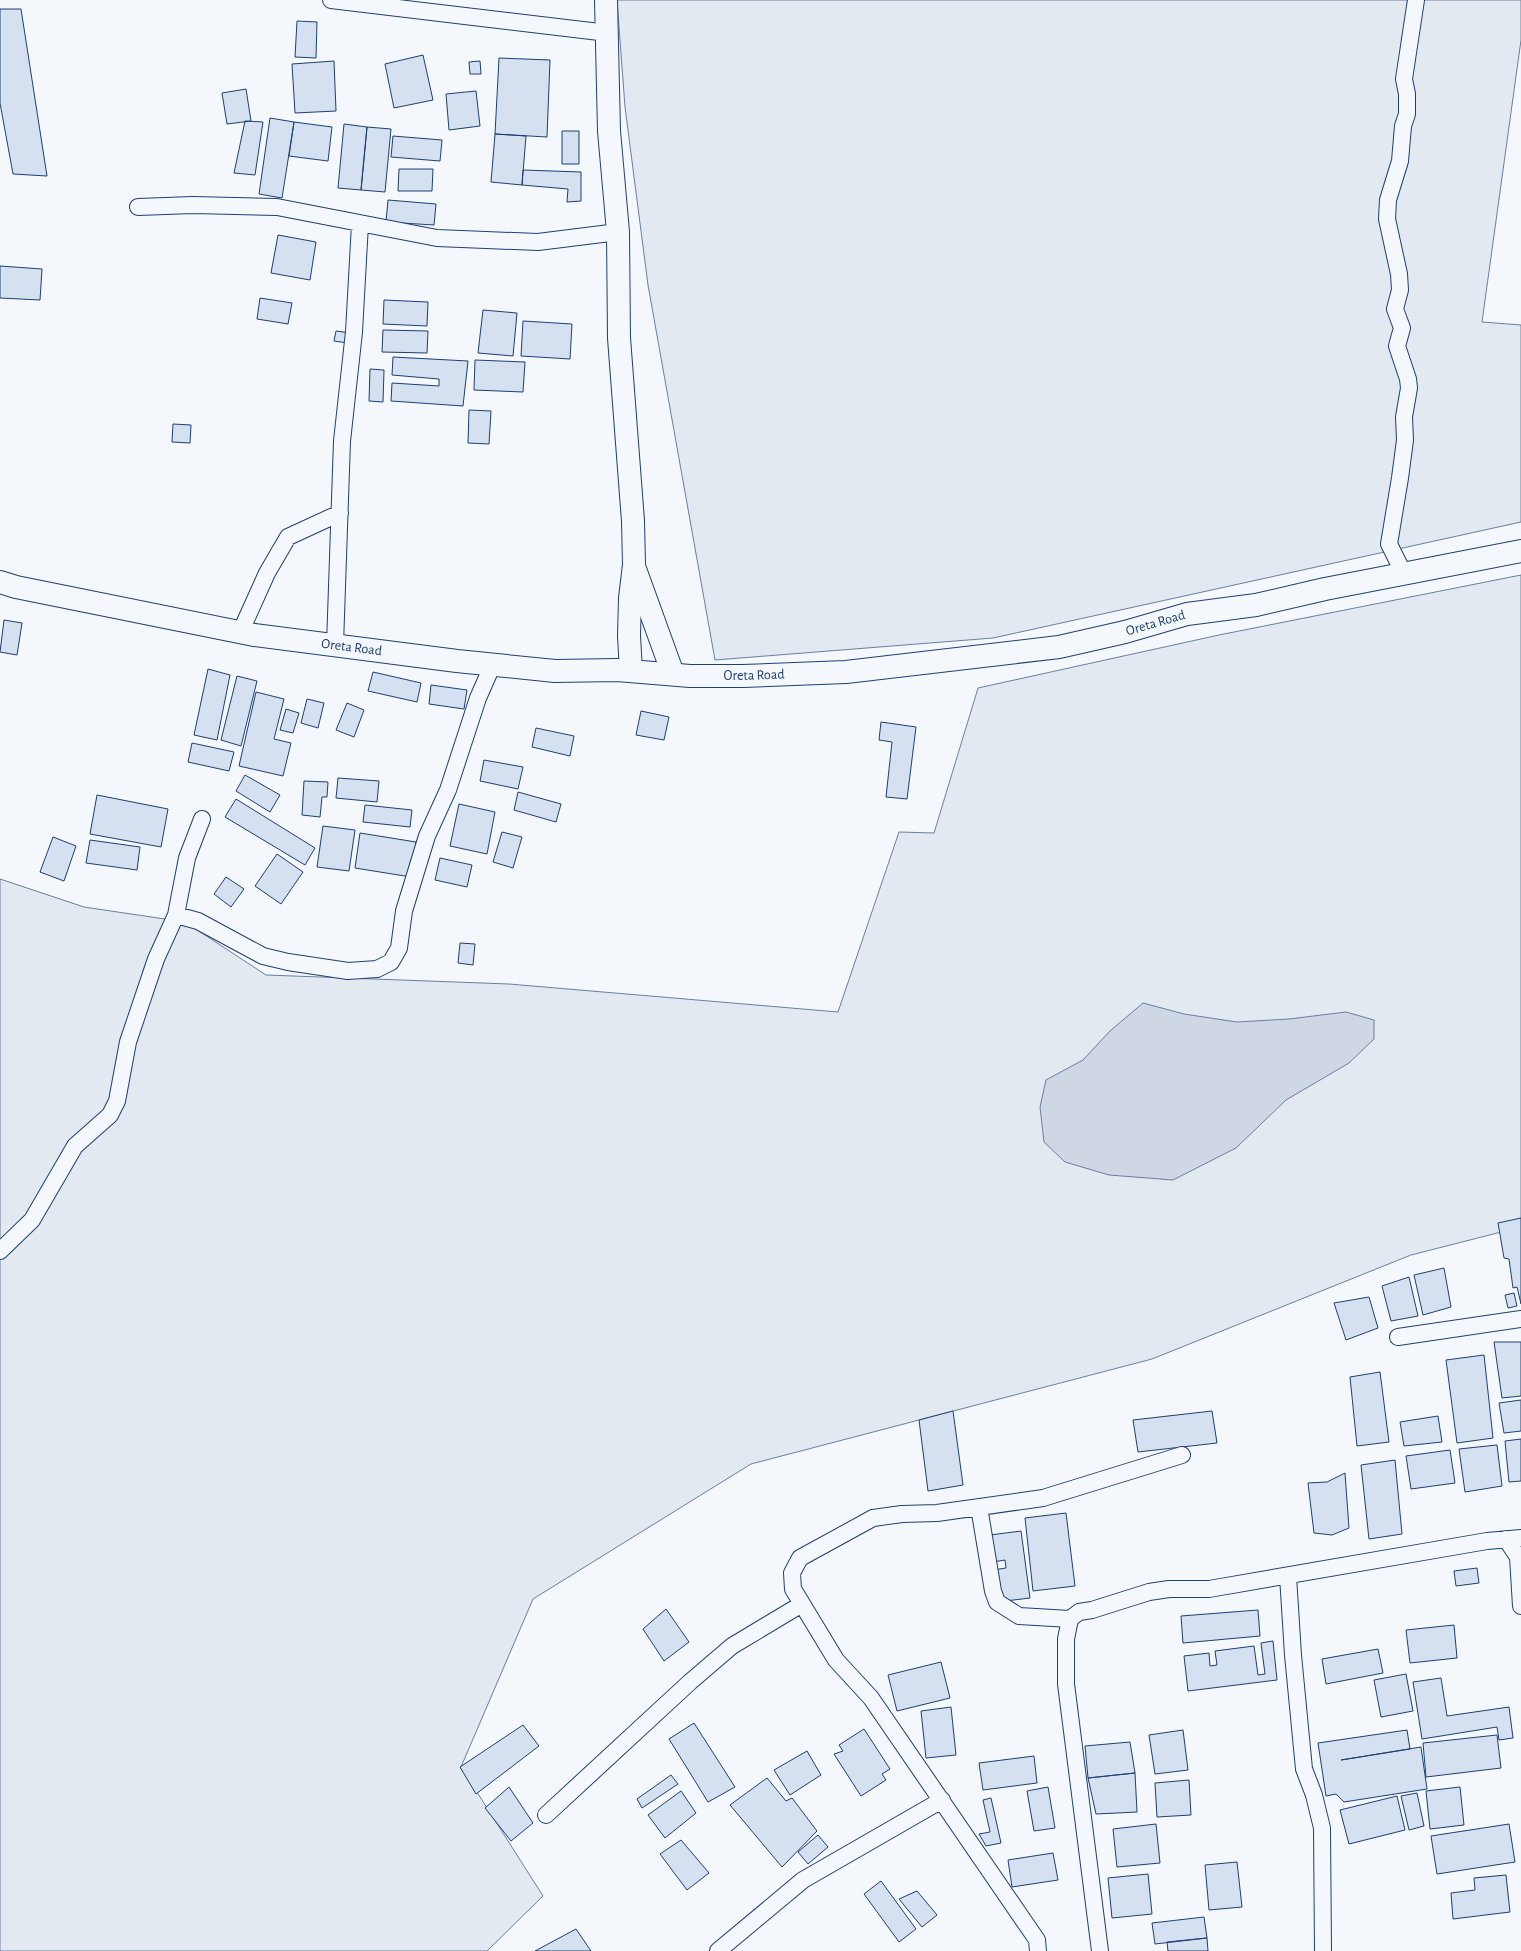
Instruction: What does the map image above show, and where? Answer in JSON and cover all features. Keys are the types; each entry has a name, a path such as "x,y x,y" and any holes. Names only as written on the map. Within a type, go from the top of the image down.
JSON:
{"street":[{"path":"331,0 608,33"},
{"path":"606,0 609,131 618,232 619,338 630,474 634,565 629,626 631,671"},
{"path":"1404,574 1389,544 1405,440 1404,417 1409,388 1398,346 1402,328 1395,309 1400,290 1399,274 1387,219 1388,200 1400,160 1403,126 1407,114 1407,94 1404,79 1416,0"},
{"path":"138,207 193,205 277,207 437,238 538,242 618,232"},
{"path":"336,645 342,441 354,332 360,224"},
{"path":"240,632 267,573 288,537 340,513"},
{"name":"Oreta Road","path":"0,582 26,590 240,632 336,645 555,670 744,676 846,672 1059,646 1125,632 1187,614 1256,605 1514,552"},
{"path":"634,565 673,674"},
{"path":"176,915 198,921 263,956 288,962 348,971 377,969 391,962 399,948 404,911 427,836 448,790 478,698 493,664"},
{"path":"0,1251 32,1220 75,1146 110,1115 118,1101 131,1033 156,959 176,915 187,858 202,819"},
{"path":"1398,1337 1521,1320"},
{"path":"1038,1951 1037,1940 942,1800 871,1698 836,1660 793,1589 792,1573 800,1558 873,1518 902,1514 937,1513 1044,1498 1182,1455"},
{"path":"979,1507 993,1590 997,1602 1019,1616 1070,1619"},
{"path":"1100,1951 1066,1684 1066,1638 1070,1619 1079,1612 1092,1610 1150,1592 1169,1589 1209,1589 1513,1538 1519,1555 1521,1606"},
{"path":"1288,1576 1293,1655 1304,1769 1322,1828 1323,1951"},
{"path":"546,1815 690,1682 732,1646 802,1604"},
{"path":"718,1951 803,1880 942,1800"}],"shaded area":[{"path":"617,0 1521,0 1521,40 1482,322 1521,325 1521,522 993,638 715,660 648,285 625,107"},
{"path":"1521,575 1521,1227 1411,1255 1152,1359 751,1464 533,1599 461,1767 543,1896 487,1951 0,1951 0,879 84,907 185,922 266,975 509,984 838,1012 899,832 934,833 978,688 1219,635"},
{"path":"1143,1003 1184,1014 1237,1022 1289,1019 1346,1012 1374,1020 1374,1039 1349,1063 1286,1100 1236,1148 1173,1180 1109,1175 1065,1162 1044,1142 1040,1107 1046,1080 1083,1060 1110,1031"}],"building":[{"path":"0,9 21,9 47,176 13,174 0,103"},
{"path":"297,21 317,22 316,58 295,57"},
{"path":"423,55 433,100 394,108 385,64"},
{"path":"499,58 550,60 547,137 495,134"},
{"path":"334,61 336,111 295,113 292,64"},
{"path":"480,61 481,74 470,74 469,62"},
{"path":"246,89 251,121 227,124 222,93"},
{"path":"476,91 480,126 449,130 446,94"},
{"path":"270,118 294,122 282,198 259,194"},
{"path":"245,121 263,122 255,175 234,173"},
{"path":"294,122 332,127 328,161 289,156"},
{"path":"344,124 367,127 361,190 338,188"},
{"path":"367,127 391,129 385,192 361,190"},
{"path":"562,131 579,131 579,164 562,164"},
{"path":"495,134 526,136 522,185 491,182"},
{"path":"393,136 442,140 440,161 391,157"},
{"path":"399,169 433,169 432,191 398,191"},
{"path":"523,170 581,172 581,201 567,202 568,189 522,185"},
{"path":"388,200 436,204 434,225 386,222"},
{"path":"278,235 316,242 310,280 271,273"},
{"path":"0,266 42,269 40,300 0,298"},
{"path":"260,298 292,303 288,324 257,319"},
{"path":"384,300 428,302 427,326 383,324"},
{"path":"483,310 517,313 513,356 478,353"},
{"path":"523,321 572,324 570,359 521,356"},
{"path":"383,330 428,331 427,353 382,352"},
{"path":"336,331 350,333 348,343 334,341"},
{"path":"393,357 468,361 463,406 391,401 392,383 439,386 439,379 392,375"},
{"path":"475,360 525,362 523,392 474,390"},
{"path":"370,369 384,370 383,402 369,401"},
{"path":"469,410 491,411 489,444 468,443"},
{"path":"173,424 191,425 190,443 172,442"},
{"path":"4,620 22,623 17,655 0,652"},
{"path":"208,669 230,675 217,740 194,735"},
{"path":"373,672 421,683 417,702 368,691"},
{"path":"237,676 257,681 241,746 221,740"},
{"path":"431,685 467,690 464,709 429,704"},
{"path":"256,692 284,699 274,739 291,743 283,776 239,766"},
{"path":"307,699 324,703 318,728 301,723"},
{"path":"347,703 364,710 354,737 336,730"},
{"path":"286,709 299,713 293,733 280,730"},
{"path":"641,711 669,717 664,740 636,735"},
{"path":"881,722 916,727 907,799 886,797 892,742 879,740"},
{"path":"536,728 574,736 570,756 532,747"},
{"path":"192,743 234,752 229,771 188,762"},
{"path":"484,760 523,767 518,789 480,781"},
{"path":"245,775 280,795 270,812 236,791"},
{"path":"338,778 379,781 377,802 336,798"},
{"path":"304,781 328,782 327,797 322,797 320,817 302,815"},
{"path":"518,792 561,804 556,822 514,810"},
{"path":"97,795 168,809 161,847 90,834"},
{"path":"236,799 315,848 305,865 225,817"},
{"path":"459,804 495,812 487,854 450,846"},
{"path":"365,805 412,810 410,827 363,822"},
{"path":"323,826 355,830 349,871 317,867"},
{"path":"502,832 522,837 513,868 493,862"},
{"path":"360,833 416,842 411,877 355,868"},
{"path":"53,837 76,846 64,881 40,872"},
{"path":"90,840 140,847 137,870 86,863"},
{"path":"277,854 303,872 281,904 255,886"},
{"path":"440,858 472,865 467,887 435,880"},
{"path":"226,877 244,889 231,907 214,894"},
{"path":"460,943 475,944 473,965 458,963"},
{"path":"1521,1218 1521,1304 1517,1287 1513,1288 1509,1259 1504,1258 1498,1223"},
{"path":"1444,1268 1451,1307 1423,1315 1414,1275"},
{"path":"1409,1277 1418,1316 1391,1321 1382,1286"},
{"path":"1514,1293 1517,1306 1508,1308 1505,1295"},
{"path":"1369,1297 1378,1328 1346,1340 1334,1303"},
{"path":"1494,1342 1521,1342 1521,1396 1502,1398"},
{"path":"1484,1355 1493,1438 1457,1443 1446,1360"},
{"path":"1380,1372 1389,1442 1357,1446 1350,1377"},
{"path":"1521,1400 1521,1431 1504,1433 1499,1403"},
{"path":"953,1411 963,1485 928,1491 919,1420"},
{"path":"1212,1411 1217,1443 1138,1452 1133,1420"},
{"path":"1438,1416 1442,1442 1404,1446 1400,1422"},
{"path":"1521,1439 1521,1481 1509,1482 1505,1441"},
{"path":"1497,1445 1502,1486 1465,1492 1459,1449"},
{"path":"1450,1450 1455,1483 1411,1489 1406,1456"},
{"path":"1395,1460 1402,1534 1369,1539 1361,1465"},
{"path":"1345,1473 1349,1528 1332,1535 1314,1533 1308,1483 1327,1482"},
{"path":"1066,1513 1075,1586 1033,1591 1025,1518"},
{"path":"1021,1531 1030,1598 997,1602 993,1570 1006,1568 1005,1560 993,1562 990,1535"},
{"path":"1477,1568 1479,1583 1456,1586 1454,1571"},
{"path":"666,1609 689,1642 664,1661 643,1629"},
{"path":"1258,1610 1260,1636 1183,1643 1181,1616"},
{"path":"1454,1625 1457,1658 1410,1663 1406,1630"},
{"path":"1273,1641 1277,1680 1188,1691 1184,1656 1209,1653 1210,1666 1217,1665 1215,1651 1254,1646 1258,1675 1265,1674 1261,1643"},
{"path":"1378,1649 1383,1673 1326,1684 1322,1659"},
{"path":"941,1662 950,1698 897,1711 888,1675"},
{"path":"1406,1674 1413,1711 1381,1717 1374,1680"},
{"path":"1441,1678 1447,1716 1509,1707 1513,1738 1499,1740 1497,1727 1422,1739 1413,1682"},
{"path":"951,1707 956,1755 926,1758 921,1711"},
{"path":"694,1723 735,1787 708,1802 669,1739"},
{"path":"523,1725 539,1746 476,1794 460,1767"},
{"path":"864,1729 890,1769 882,1774 886,1780 861,1796 834,1754 843,1751 839,1745"},
{"path":"1183,1730 1188,1770 1155,1774 1149,1735"},
{"path":"1407,1730 1410,1749 1421,1747 1427,1789 1344,1802 1336,1794 1326,1796 1318,1743"},
{"path":"1497,1735 1501,1768 1426,1777 1423,1743"},
{"path":"1130,1742 1135,1773 1088,1778 1085,1746"},
{"path":"807,1751 821,1775 790,1795 774,1770"},
{"path":"1034,1756 1037,1783 983,1790 979,1763"},
{"path":"1135,1773 1137,1812 1096,1814 1088,1778"},
{"path":"671,1775 678,1784 642,1808 637,1799"},
{"path":"767,1778 786,1801 792,1798 817,1831 782,1867 730,1805"},
{"path":"1189,1780 1191,1815 1157,1817 1155,1783"},
{"path":"509,1787 533,1823 511,1841 485,1808"},
{"path":"1048,1787 1055,1828 1034,1831 1027,1791"},
{"path":"1460,1787 1464,1825 1430,1829 1426,1791"},
{"path":"681,1791 696,1813 665,1838 648,1815"},
{"path":"1417,1793 1424,1826 1409,1830 1401,1796"},
{"path":"1397,1796 1405,1830 1349,1844 1340,1810"},
{"path":"991,1798 1001,1843 986,1846 979,1834 990,1832 983,1800"},
{"path":"1156,1824 1160,1863 1117,1867 1113,1829"},
{"path":"1509,1824 1515,1862 1437,1874 1431,1836"},
{"path":"818,1835 828,1847 808,1864 798,1852"},
{"path":"681,1840 709,1873 687,1890 660,1854"},
{"path":"1053,1853 1058,1880 1012,1887 1008,1860"},
{"path":"1237,1862 1242,1907 1209,1910 1205,1865"},
{"path":"1148,1874 1152,1914 1112,1918 1108,1878"},
{"path":"1506,1875 1510,1912 1453,1919 1451,1893 1475,1890 1474,1878"},
{"path":"881,1881 916,1929 899,1942 864,1894"},
{"path":"917,1891 937,1915 922,1927 899,1899"},
{"path":"1204,1917 1207,1938 1155,1944 1152,1923"},
{"path":"576,1929 591,1951 535,1951"},
{"path":"1207,1938 1208,1951 1168,1951 1167,1942"}]}
